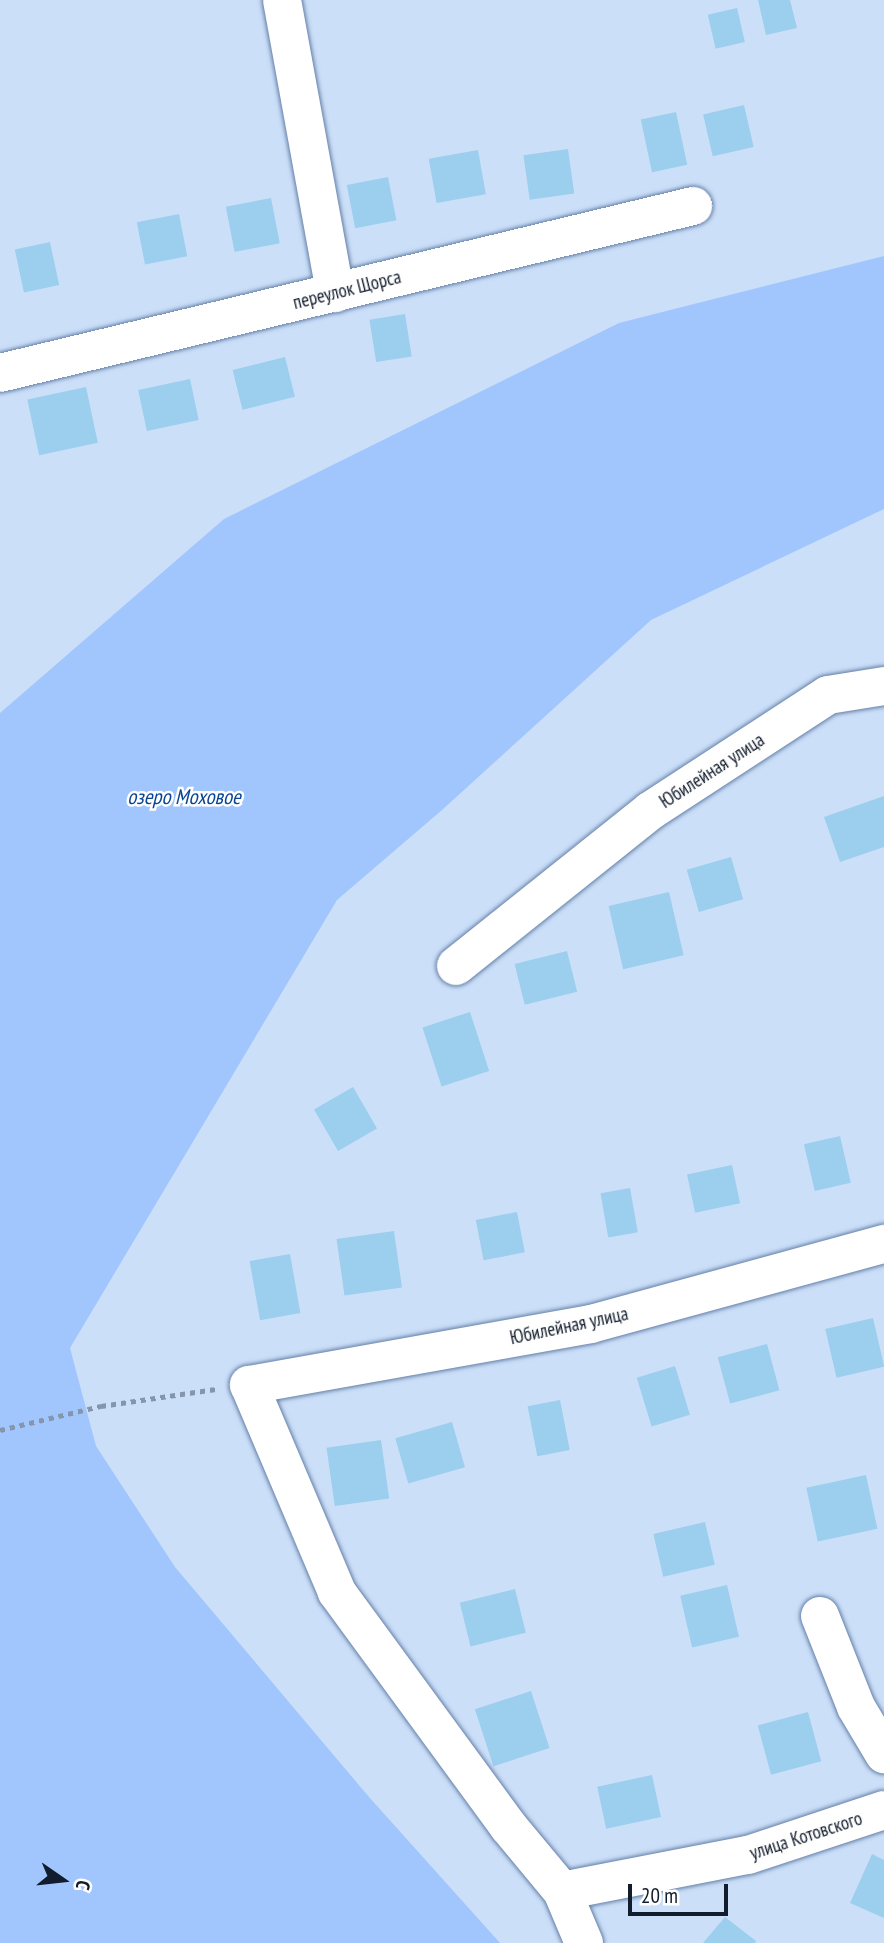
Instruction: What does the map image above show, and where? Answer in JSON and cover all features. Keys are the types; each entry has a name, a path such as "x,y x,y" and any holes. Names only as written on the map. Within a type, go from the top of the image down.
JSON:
{"street":[{"path":"282,0 335,293"},
{"name":"переулок Щорса","path":"0,373 693,206"},
{"name":"Юбилейная улица","path":"456,966 661,804 828,695 884,686"},
{"name":"Юбилейная улица","path":"249,1384 591,1324 884,1244"},
{"path":"249,1384 337,1591 508,1826 562,1892 584,1943"},
{"path":"820,1616 856,1707 884,1754"},
{"name":"улица Котовского","path":"562,1892 748,1855 884,1810"}],"path":[{"path":"0,1430 101,1406 249,1384"}],"water":[{"name":"озеро Моховое","path":"884,256 884,509 651,620 442,810 337,900 70,1348 96,1446 175,1567 369,1797 500,1943 0,1943 0,713 224,519 619,323"}],"building":[{"path":"758,0 790,0 797,28 766,35"},
{"path":"737,8 745,42 716,49 708,15"},
{"path":"744,105 754,147 713,156 703,114"},
{"path":"676,112 687,165 652,172 641,119"},
{"path":"568,149 574,194 530,200 523,155"},
{"path":"478,150 486,194 437,203 429,159"},
{"path":"388,177 396,220 355,228 347,185"},
{"path":"271,198 280,243 235,252 226,207"},
{"path":"179,214 187,256 145,264 137,222"},
{"path":"50,242 59,285 24,293 15,249"},
{"path":"405,314 412,356 376,362 369,320"},
{"path":"285,357 295,397 243,410 233,370"},
{"path":"190,379 199,420 147,431 138,390"},
{"path":"86,387 98,443 39,455 27,399"},
{"path":"884,796 884,847 840,862 824,817"},
{"path":"731,857 743,899 699,912 687,870"},
{"path":"669,892 684,955 623,969 609,906"},
{"path":"567,951 577,992 525,1005 515,964"},
{"path":"470,1012 489,1071 442,1086 422,1027"},
{"path":"353,1087 377,1129 338,1151 314,1110"},
{"path":"840,1136 851,1183 815,1191 804,1144"},
{"path":"732,1165 740,1203 695,1213 687,1175"},
{"path":"630,1188 638,1232 608,1238 600,1193"},
{"path":"517,1212 525,1252 484,1260 476,1220"},
{"path":"394,1231 402,1287 344,1296 337,1239"},
{"path":"290,1254 300,1313 260,1320 250,1261"},
{"path":"873,1318 884,1367 837,1378 825,1329"},
{"path":"767,1344 779,1390 730,1404 718,1357"},
{"path":"675,1366 690,1415 652,1426 637,1378"},
{"path":"560,1400 570,1450 537,1456 528,1406"},
{"path":"452,1422 465,1467 408,1483 395,1438"},
{"path":"381,1440 389,1498 335,1506 327,1448"},
{"path":"866,1475 877,1529 818,1541 806,1488"},
{"path":"705,1522 715,1565 663,1577 653,1534"},
{"path":"727,1585 739,1637 692,1647 680,1596"},
{"path":"515,1589 526,1633 471,1646 460,1603"},
{"path":"531,1691 550,1748 493,1766 475,1709"},
{"path":"808,1712 821,1761 771,1775 758,1725"},
{"path":"652,1775 661,1817 606,1829 597,1787"},
{"path":"872,1854 884,1860 884,1918 850,1903"},
{"path":"725,1917 756,1941 755,1943 703,1943"}]}
